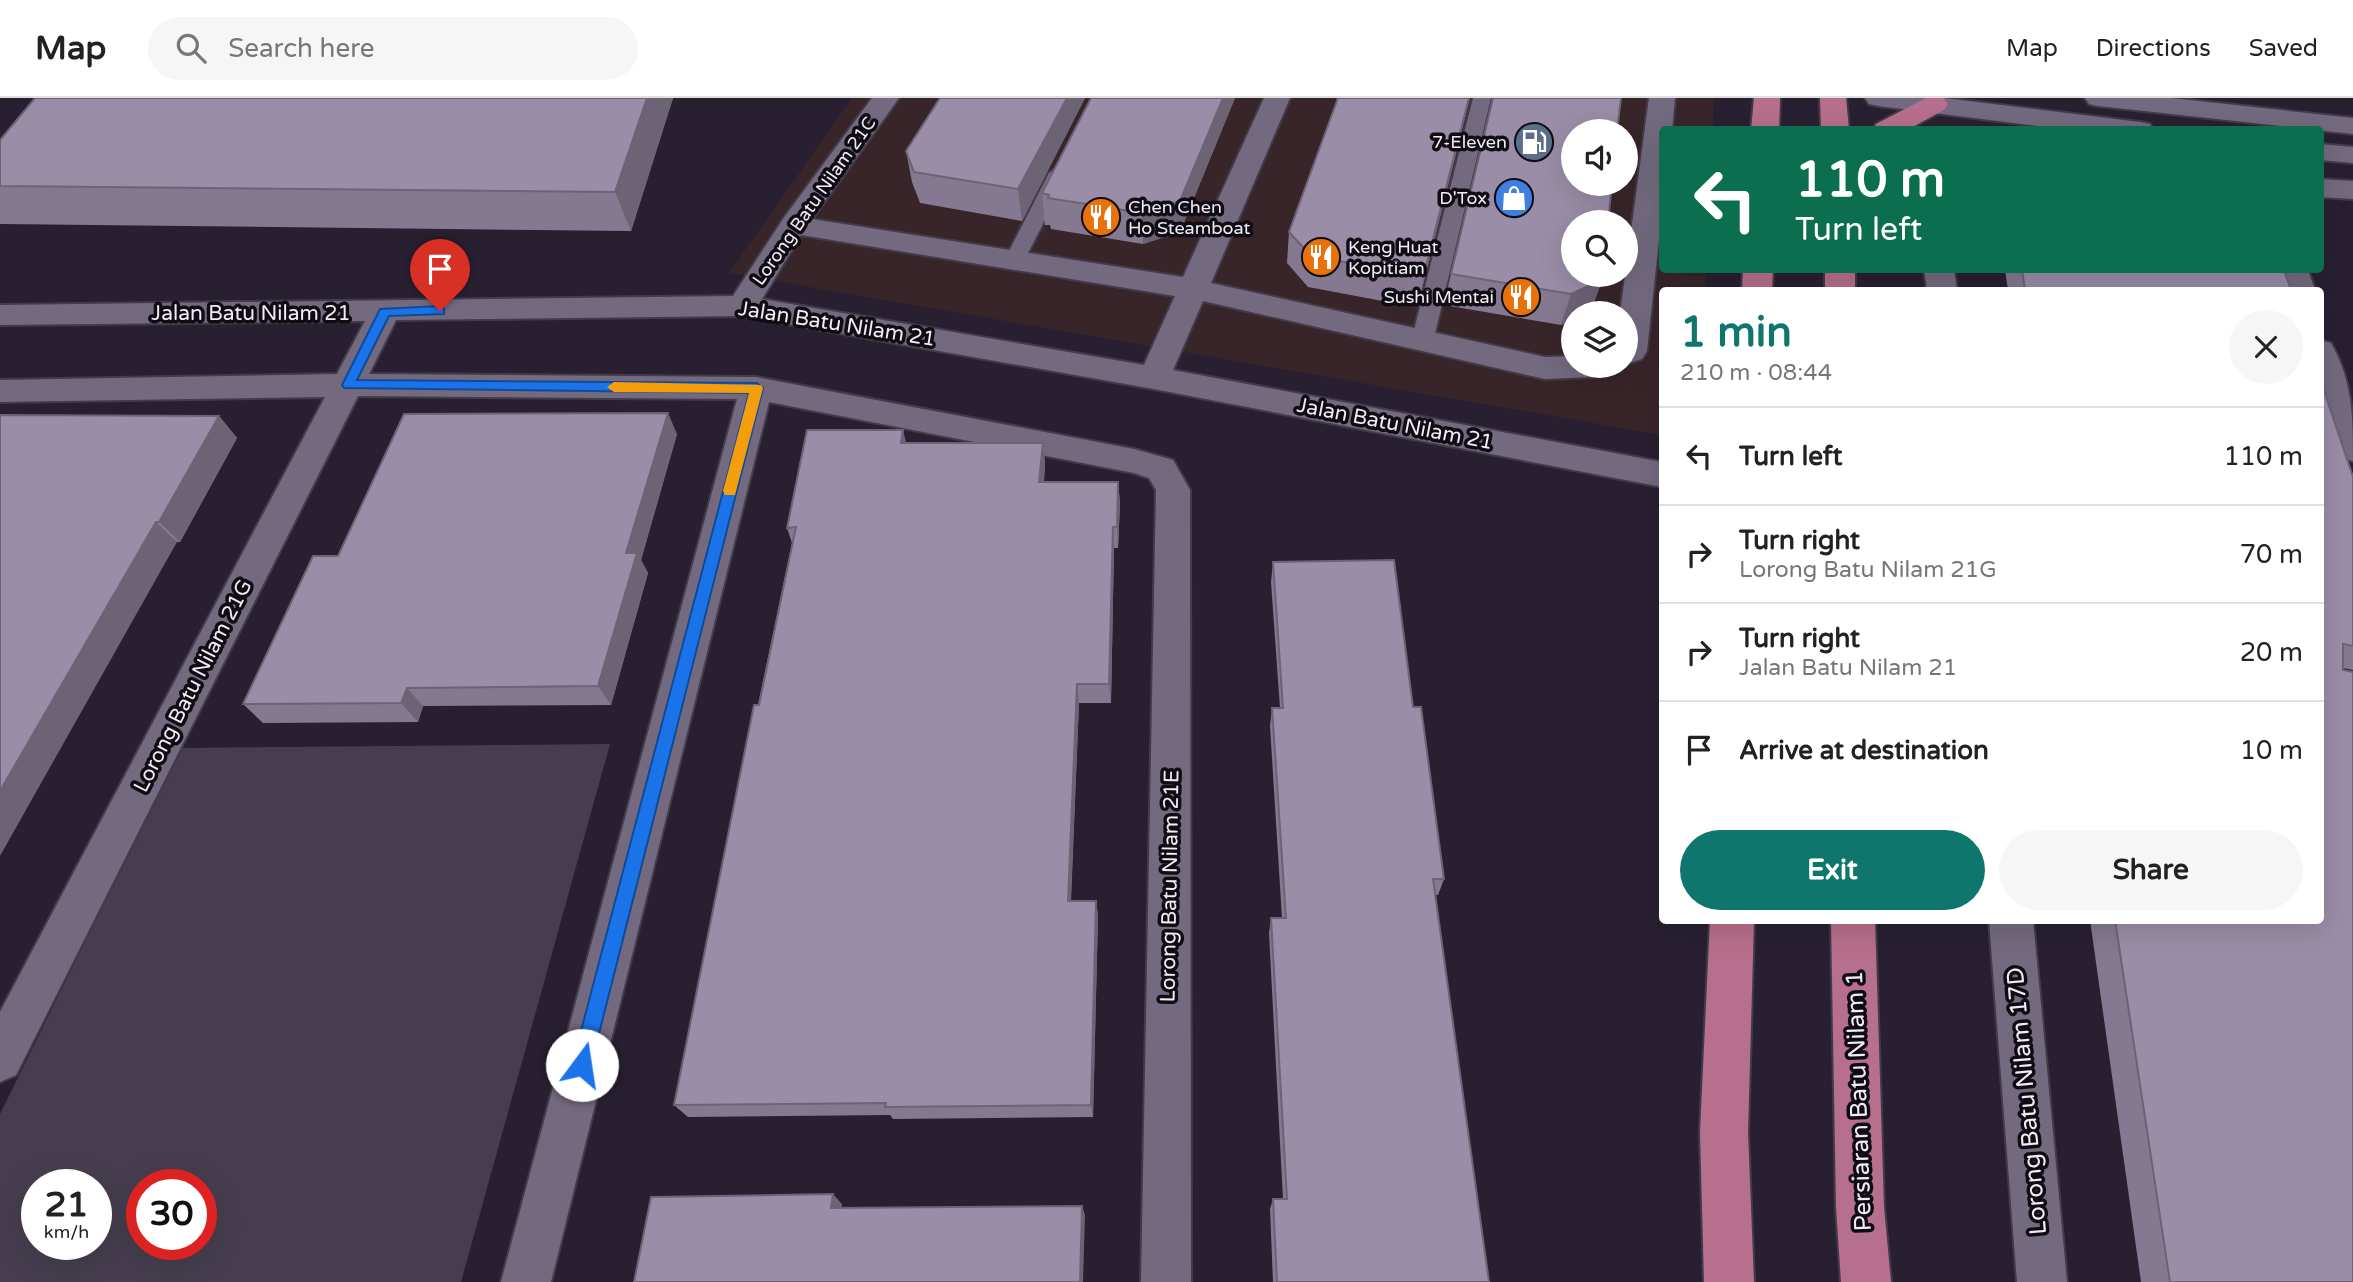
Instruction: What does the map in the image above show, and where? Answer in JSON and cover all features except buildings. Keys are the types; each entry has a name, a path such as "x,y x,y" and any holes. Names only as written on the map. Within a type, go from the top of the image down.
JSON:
{"main road":[{"path":"1765,126 1767,98"},
{"path":"1833,98 1835,126"},
{"path":"1894,126 1935,104"},
{"path":"1729,1282 1724,1132 1732,924"},
{"name":"Persiaran Batu Nilam 1","path":"1853,924 1860,1207 1866,1282"}],"street":[{"name":"Lorong Batu Nilam 21C","path":"742,306 793,225 886,98"},
{"path":"1154,378 1277,98"},
{"path":"1636,301 1662,98"},
{"path":"1878,98 2108,126"},
{"path":"2096,98 2353,126"},
{"path":"2324,152 2353,155"},
{"path":"793,225 1193,289 1545,368 1561,367"},
{"name":"Jalan Batu Nilam 21","path":"0,315 742,306 1154,378 1659,473"},
{"name":"Lorong Batu Nilam 21G","path":"0,1059 385,312"},
{"path":"2324,363 2353,449"},
{"path":"0,391 348,385 757,388 526,1282"},
{"name":"Lorong Batu Nilam 21E","path":"757,388 1134,461 1161,469 1173,490 1166,1282"},
{"name":"Lorong Batu Nilam 17D","path":"2011,924 2042,1282"}],"lane":[{"path":"1423,342 1482,98"},
{"path":"1015,259 1065,160"}],"shaded area":[{"path":"852,98 1714,98 1713,126 1659,126 1659,273 1706,273 1705,287 1659,287 1659,434 729,273"},
{"path":"610,744 461,1282 0,1282 0,1114 181,748"}],"slow traffic":[{"path":"614,387 757,388 730,491"}],"place":[{"name":"7-Eleven","path":"1534,142"},
{"name":"D'Tox","path":"1514,198"},
{"name":"Chen Chen Ho Steamboat","path":"1101,217"},
{"name":"Keng Huat Kopitiam","path":"1321,257"},
{"name":"Sushi Mentai","path":"1521,297"}],"route":[{"path":"440,311 385,312 348,385 757,388 582,1065"}]}
